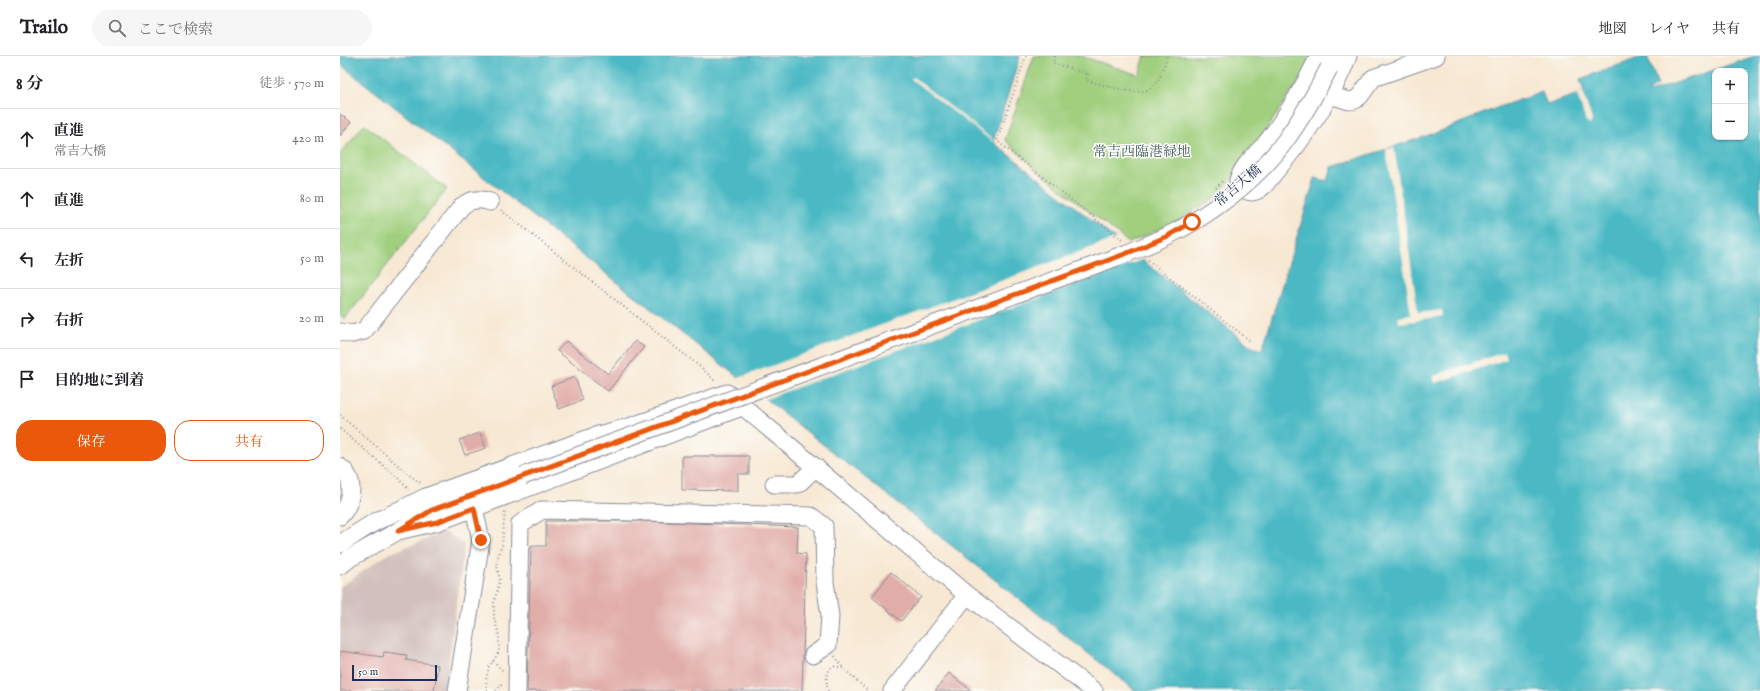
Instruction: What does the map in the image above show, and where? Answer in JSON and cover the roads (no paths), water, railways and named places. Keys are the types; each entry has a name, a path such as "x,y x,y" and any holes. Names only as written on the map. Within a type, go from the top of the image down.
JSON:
{"street":[{"path":"1328,60 1242,172 1238,180 1242,188 1247,191 1256,191 1267,181 1289,155 1315,120 1330,95 1348,56"},
{"path":"1330,95 1349,101 1355,100 1360,96 1373,78 1436,56"},
{"name":"常吉大橋","path":"432,510 1125,254 1168,236 1212,209 1260,170 1284,142 1304,114 1328,60"},
{"path":"340,332 352,334 364,331 462,206 472,200 478,199 490,202"},
{"path":"340,544 373,523 426,497 598,435 629,427 727,393 967,595 1094,691"},
{"path":"398,531 437,522 744,406"},
{"path":"340,467 348,476 351,492 346,508 340,516"},
{"path":"774,484 798,484 816,467"},
{"path":"457,691 481,540 474,508"},
{"path":"393,514 432,510"},
{"path":"340,566 372,545 432,510"},
{"path":"517,691 520,524 542,510 811,516 824,526 824,582 835,656 813,655"},
{"path":"892,691 967,595"}],"water":[{"path":"340,56 1020,56 993,142 1252,347 1262,350 1315,178 1328,181 1332,167 1438,132 1499,107 1542,92 1547,105 1584,92 1580,79 1644,56 1647,56 1658,85 1648,90 1649,92 1712,71 1712,140 1748,140 1748,68 1720,68 1755,56 1760,56 1760,691 1136,691 340,64"}],"park label":[{"name":"常吉西臨港緑地","path":"1142,152"}]}
